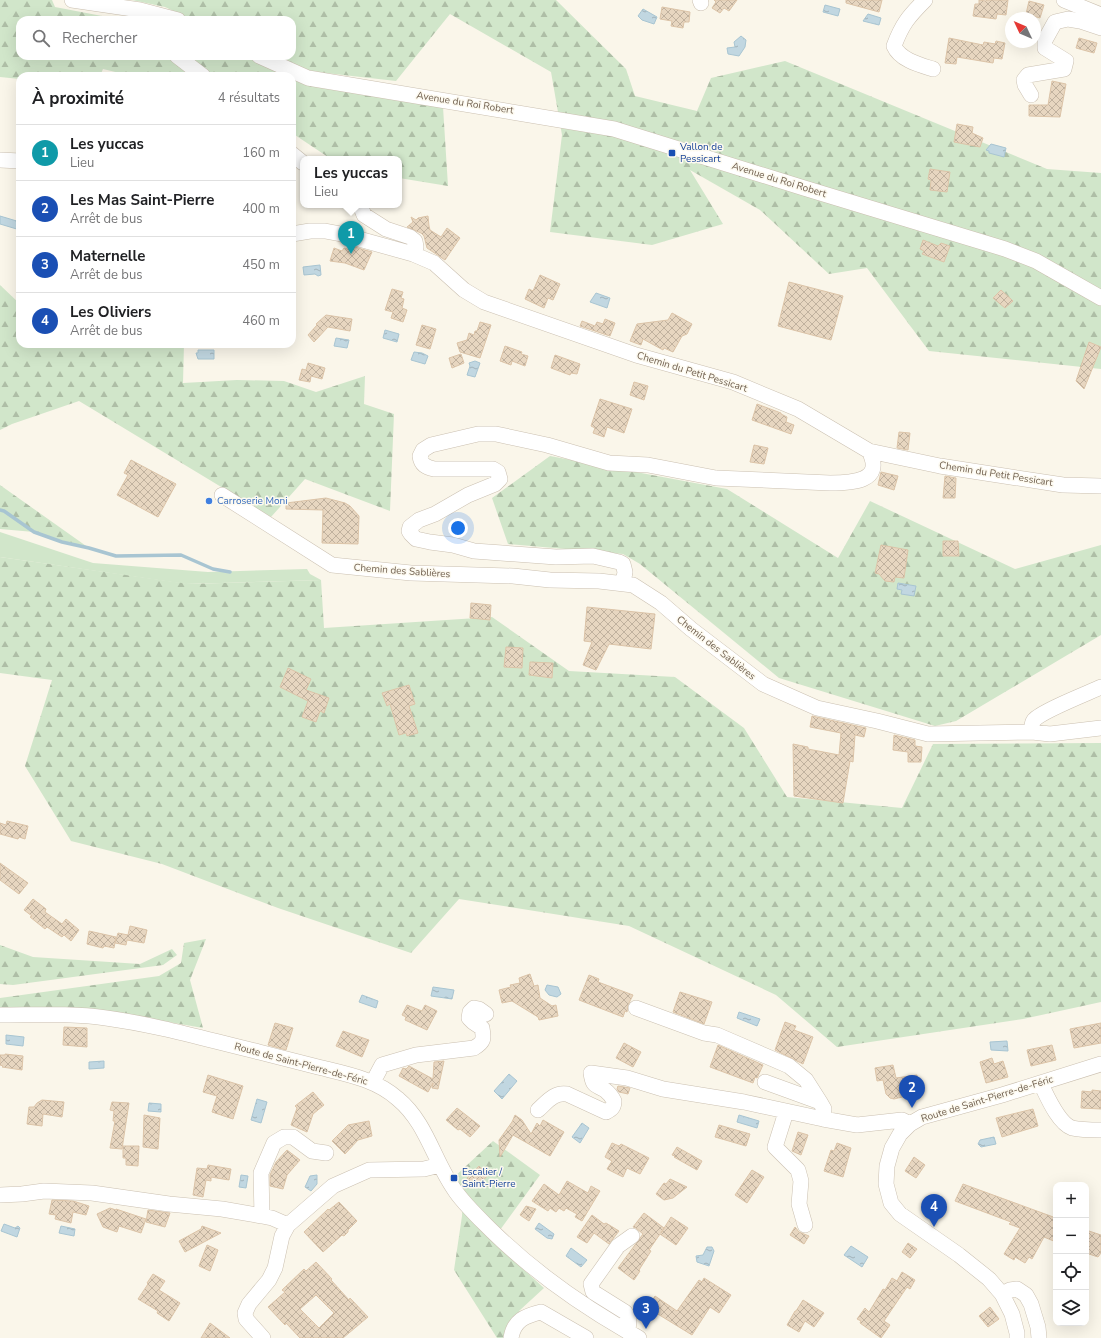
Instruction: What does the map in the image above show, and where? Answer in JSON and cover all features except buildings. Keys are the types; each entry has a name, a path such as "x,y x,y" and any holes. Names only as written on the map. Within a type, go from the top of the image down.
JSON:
{"street":[{"path":"72,0 139,15"},
{"path":"925,0 911,13 902,26 894,46 897,52 904,57 933,69"},
{"path":"1064,0 1101,14"},
{"path":"1031,94 1025,86 1024,80 1028,74 1064,69 1066,61 1045,48 1045,40 1055,22 1068,19 1080,21 1101,28"},
{"path":"182,60 198,72"},
{"name":"Avenue du Roi Robert","path":"268,60 295,72"},
{"name":"Avenue du Roi Robert","path":"296,73 308,78 614,128 1005,249 1036,261 1101,298"},
{"path":"0,160 16,161"},
{"path":"361,208 364,215 386,229 410,237 415,241 416,247 413,254"},
{"name":"Chemin du Petit Pessicart","path":"296,233 310,231 325,231 342,234 413,254 434,263 464,290 484,302 636,355 733,382 798,409 869,451 940,466 1063,484 1101,486"},
{"path":"623,584 625,572 623,564 612,560 593,556 556,557 533,554 474,551 453,545 430,542 416,538 409,530 413,524 468,495 495,484 500,479 498,472 493,469 434,469 426,467 421,462 420,456 423,450 431,444 444,441 478,434 496,434 609,462 648,465 716,478 830,483 849,483 862,480 868,476 874,465 873,458 869,451"},
{"name":"Chemin des Sablières","path":"222,495 332,565 411,573 513,576 550,580 599,581 633,585 661,603 690,629 763,684 817,708 928,734 1032,732 1050,734 1101,728"},
{"path":"1032,732 1032,725 1035,719 1050,710 1101,686"},
{"path":"373,1082 382,1065 416,1055 474,1048 480,1045 484,1038 482,1028 469,1018 470,1012 474,1008 479,1009 486,1014"},
{"path":"636,1008 704,1033 717,1035 789,1066 806,1080 824,1109 823,1119"},
{"name":"Route de Saint-Pierre-de-Féric","path":"0,1015 66,1014 106,1018 226,1044 349,1074 373,1082 397,1098 412,1112 422,1127 440,1165 457,1193 479,1218 524,1262 566,1293 634,1335"},
{"name":"Route de Saint-Pierre-de-Féric","path":"1017,1338 1012,1314 1002,1294 989,1279 976,1268 900,1214 891,1203 886,1184 887,1166 892,1148 900,1134 910,1124 922,1117 1041,1084 1101,1064"},
{"path":"538,1110 554,1095 561,1093 567,1094 606,1112 612,1109 614,1100 605,1090 592,1082 590,1073 627,1078 663,1089 744,1102 786,1112 856,1125 902,1120 910,1124"},
{"path":"765,1082 820,1102"},
{"path":"1041,1084 1054,1109 1071,1128 1101,1130"},
{"path":"786,1112 776,1147 798,1170 801,1181 799,1204 805,1225"},
{"path":"262,1216 261,1173 274,1143 284,1137 293,1138 312,1152 326,1154"},
{"path":"263,1338 246,1319 245,1312 249,1304 269,1280 275,1268 282,1236 288,1225 334,1186 369,1170 424,1169 440,1165"},
{"path":"0,1195 44,1191 92,1193 163,1203 222,1209 272,1218 288,1225"},
{"path":"632,1236 618,1246 591,1284 593,1292 625,1312 634,1335"},
{"path":"1002,1294 1017,1288 1026,1295 1038,1327 1039,1338"},
{"path":"511,1338 513,1329 518,1322 527,1315 541,1312 586,1338"}],"green space":[{"path":"0,0 52,0 55,7 102,16 16,16 16,60 252,60 282,72 115,72 103,69 102,72 16,72 16,79 0,77"},
{"path":"132,0 556,0 626,69 635,96 697,111 711,78 785,61 1047,169 1101,173 1101,369 929,351 867,268 829,274 760,210 690,170 723,224 652,245 550,232 562,135 551,72 450,14 396,81 308,71 283,60 296,60 296,16 184,16 165,7"},
{"path":"296,78 322,88 443,107 448,186 402,178 402,156 326,156 296,136"},
{"path":"0,285 16,300 16,348 184,348 183,383 237,380 284,381 316,392 365,376 364,404 394,414 390,511 305,479 271,517 79,401 12,424 0,430"},
{"path":"550,456 727,489 838,558 870,501 1015,569 1101,545 1101,635 956,721 935,726 779,678 640,564 623,554 508,544 492,498"},
{"path":"0,485 89,548 62,542 34,532 0,529"},
{"path":"0,532 93,563 208,572 307,569 310,574 321,580 186,584 0,557"},
{"path":"0,557 189,584 321,580 324,628 492,617 569,671 675,677 744,728 787,797 902,808 933,744 1101,743 1101,1002 1023,1019 837,1047 776,995 629,926 459,899 411,953 278,908 162,864 71,841 25,766 52,680 0,673"},
{"path":"206,939 190,980 203,1028 88,1008 0,1009 0,998 159,976 181,963 184,943"},
{"path":"0,945 33,957 140,964 172,949 177,955 163,965 13,985 0,984"},
{"path":"493,1141 540,1175 492,1241 544,1288 508,1323 503,1338 497,1338 454,1270 462,1216 463,1195 452,1179"}],"water":[{"path":"825,5 840,9 838,16 823,12"},
{"path":"643,9 657,17 654,24 642,20 638,16"},
{"path":"868,14 881,18 879,25 863,21"},
{"path":"741,36 746,40 745,47 739,56 728,54 727,48 735,47 734,42"},
{"path":"991,144 1006,148 1004,157 989,153 989,151 986,150"},
{"path":"0,216 16,221 16,229 0,224"},
{"path":"320,265 321,275 304,275 303,267"},
{"path":"596,293 610,298 607,308 590,302"},
{"path":"385,330 399,334 397,342 383,338"},
{"path":"336,338 349,340 347,348 334,346"},
{"path":"198,350 214,350 214,359 198,359 196,353 198,353"},
{"path":"414,352 422,353 428,356 425,364 411,360"},
{"path":"475,361 480,363 475,377 467,375 470,366 469,363"},
{"path":"898,583 916,586 914,596 901,594 902,590 897,589"},
{"path":"547,985 558,987 561,994 557,997 549,995 545,990"},
{"path":"433,987 454,990 452,999 431,996"},
{"path":"362,995 378,1001 376,1008 359,1002"},
{"path":"739,1012 760,1019 757,1026 737,1018"},
{"path":"6,1035 24,1037 23,1046 6,1044"},
{"path":"1007,1041 1008,1051 991,1050 990,1042"},
{"path":"104,1061 104,1068 89,1069 89,1062"},
{"path":"509,1074 517,1081 502,1099 494,1091"},
{"path":"257,1099 267,1102 261,1123 251,1120"},
{"path":"149,1103 161,1104 161,1112 148,1111"},
{"path":"739,1115 759,1121 757,1128 737,1122"},
{"path":"582,1123 589,1128 580,1143 572,1137"},
{"path":"994,1137 996,1144 981,1147 978,1144 980,1140"},
{"path":"241,1175 248,1176 246,1188 239,1187"},
{"path":"317,1175 317,1184 311,1191 305,1187 310,1176"},
{"path":"539,1223 554,1234 552,1239 547,1238 535,1229"},
{"path":"4,1224 15,1228 18,1226 20,1228 17,1237 1,1231"},
{"path":"61,1226 75,1229 74,1236 59,1233"},
{"path":"851,1246 868,1257 862,1267 844,1255"},
{"path":"707,1247 712,1247 714,1251 709,1266 697,1262 696,1256 703,1255"},
{"path":"571,1248 587,1260 581,1267 566,1256"}],"waterway":[{"path":"0,510 4,511 34,532 62,542 116,556 181,555 213,569 230,572"}],"place":[{"name":"Vallon de Pessicart","path":"672,153"},
{"name":"Les yuccas","path":"351,254"},
{"name":"Carroserie Moni","path":"209,501"},
{"name":"Les Mas Saint-Pierre","path":"912,1108"},
{"name":"Escalier / Saint-Pierre","path":"454,1178"},
{"name":"Les Oliviers","path":"934,1227"},
{"name":"Maternelle","path":"646,1329"}]}
